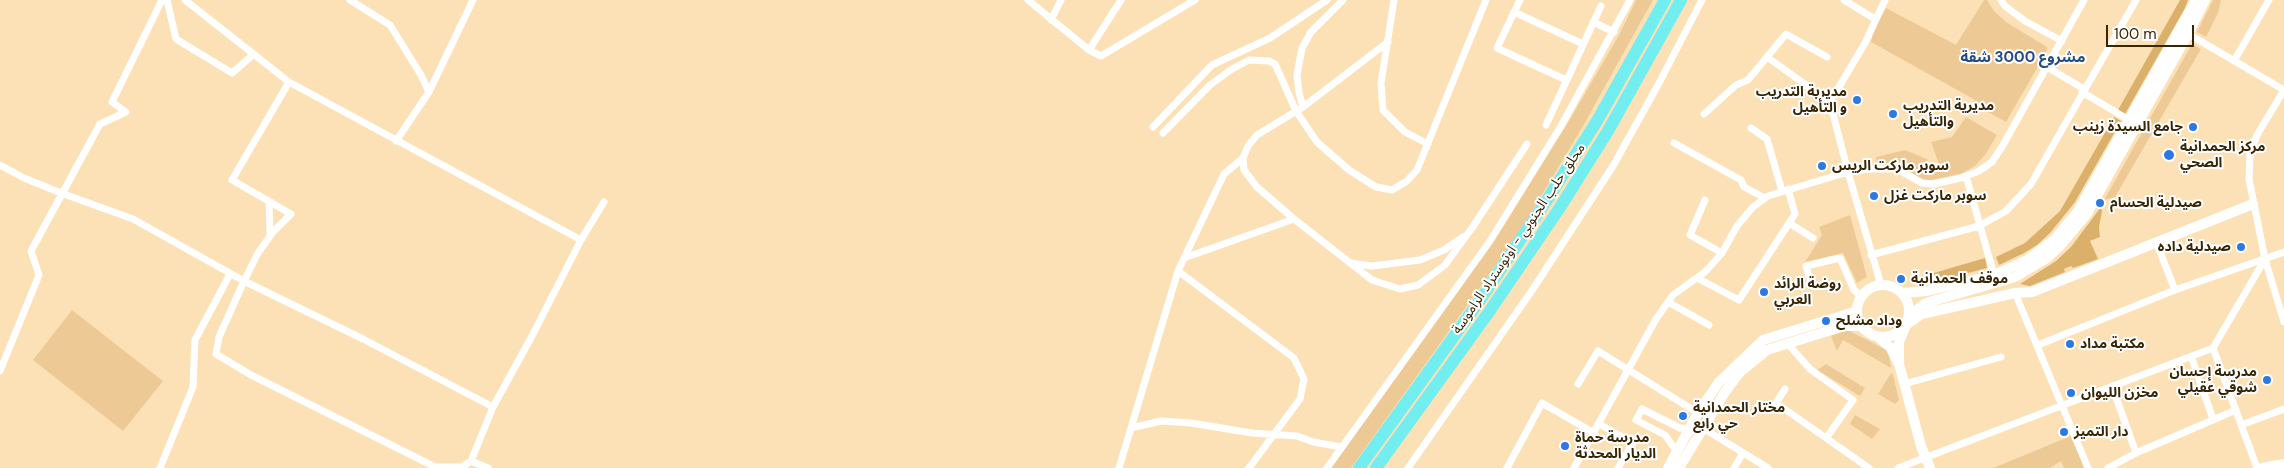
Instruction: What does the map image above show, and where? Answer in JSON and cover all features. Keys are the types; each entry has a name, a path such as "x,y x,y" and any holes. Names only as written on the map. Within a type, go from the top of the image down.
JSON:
{"highway":[{"name":"محلق حلب الجنوبي - اوتوستراد الراموسة","path":"1359,468 1478,303 1547,200 1598,121 1665,0"},
{"name":"محلق حلب الجنوبي - اوتوستراد الراموسة","path":"1376,468 1490,312 1559,209 1608,131 1681,0"}],"street":[{"path":"0,371 40,275 31,251 100,124 126,112 112,102 162,0"},
{"path":"168,0 176,39 232,72 254,54"},
{"path":"185,0 288,82 581,240"},
{"path":"350,0 390,25 402,42 429,92"},
{"path":"396,141 429,92 473,0"},
{"path":"1028,0 1089,50 1101,56 1195,0"},
{"path":"1051,20 1061,0"},
{"path":"1089,50 1121,0"},
{"path":"1153,126 1212,65 1270,38 1327,0"},
{"path":"1303,107 1298,93 1297,75 1302,48 1311,32 1343,0"},
{"path":"1394,0 1381,83 1383,110 1405,132 1428,144"},
{"path":"1163,134 1210,85 1249,60 1269,61 1275,64 1296,112 1317,142 1349,170 1376,186 1392,190 1407,181 1417,170 1486,0"},
{"path":"1520,0 1497,48 1566,80"},
{"path":"1327,468 1490,241 1561,126 1614,32 1629,2 1620,0"},
{"path":"1408,468 1533,289 1613,166 1702,0"},
{"path":"1844,0 1875,19"},
{"path":"1830,102 1864,43 1885,0"},
{"path":"2001,0 2005,6 2025,21 2062,41"},
{"path":"1574,468 1628,368 1668,302 1673,295 1705,272 1722,253 1737,226 1753,207 1765,198 1785,190 1848,172 1882,168 1897,169 1922,183 1934,184 1979,171 1992,162 2084,0"},
{"path":"1871,255 1980,226 2006,211 2030,184 2136,0"},
{"path":"1879,338 1894,335 1926,302 2002,281 2031,268 2053,252 2075,230 2095,190 2184,32 2196,0"},
{"path":"2122,142 2130,120 2205,0"},
{"path":"2234,61 2269,0"},
{"path":"1546,125 1601,6"},
{"path":"1514,12 1583,44"},
{"path":"1593,22 1614,32"},
{"path":"2184,32 2284,90 2257,135 2250,155 2249,179 2265,258 2284,322"},
{"path":"1704,114 1736,85 1748,80 1786,34 1827,57"},
{"path":"1119,468 1178,271 1224,174 1243,158 1248,146 1257,135 1276,122 1296,112 1388,42"},
{"path":"1767,57 1830,102 1871,255 1881,285"},
{"path":"2047,67 2130,120"},
{"path":"288,82 232,180 291,214 270,236 244,281 219,337 216,354 252,375 435,467 462,467 471,461 493,408 581,240 604,202"},
{"path":"1697,278 1739,300 1795,214 1767,139 1751,128"},
{"path":"1674,143 1741,180 1744,187 1765,198"},
{"path":"1243,158 1244,170 1257,187 1294,219 1372,280 1400,289 1418,285 1445,265 1472,228 1527,144"},
{"path":"0,165 24,178 132,219 230,274 363,338 493,408"},
{"path":"1966,176 1994,275"},
{"path":"1902,293 1927,291 1994,275 2027,260 2055,239 2095,190"},
{"path":"1705,200 1690,235 1722,253"},
{"path":"269,202 270,236"},
{"path":"1908,320 1922,314 2015,293 2032,292 2157,244 2253,204"},
{"path":"1184,258 1294,219"},
{"path":"1789,223 1813,238"},
{"path":"1350,264 1372,266 1420,260 1444,250 1472,228"},
{"path":"2157,244 2175,290"},
{"path":"2038,345 2175,290 2284,252"},
{"path":"1811,283 1806,266 1840,258 1854,290 1862,296"},
{"path":"1898,468 2213,348 2265,258"},
{"path":"1178,271 1294,358 1304,379 1300,399 1276,434 1249,468"},
{"path":"160,468 193,387 195,340 230,274"},
{"path":"1898,364 1899,342 1908,320 1908,304 1902,293 1895,288 1881,285 1869,290 1862,296 1857,311 1862,326 1872,336 1879,338 1890,347 1898,364 1925,458 1930,468"},
{"path":"2015,293 2063,404 2088,468"},
{"path":"1668,302 1709,325"},
{"path":"1668,468 1719,382 1763,340 1857,311"},
{"path":"1680,468 1696,423 1740,372 1767,350 1844,326 1862,326"},
{"path":"1787,343 1810,369 1853,400 1827,437"},
{"path":"2213,348 2257,468"},
{"path":"1578,384 1598,351 1628,368 1696,423 1768,468"},
{"path":"2191,356 2213,420"},
{"path":"1904,384 2001,357"},
{"path":"2112,386 2136,453"},
{"path":"1786,389 1776,403 1869,468"},
{"path":"1507,468 1542,403 1594,433"},
{"path":"1677,452 1666,436 1636,420 1642,409 1680,428 1696,423"},
{"path":"2241,425 2284,409"},
{"path":"2108,468 2136,453 2236,410"},
{"path":"1131,428 1161,421 1252,433 1297,436 1313,442 1342,447"},
{"path":"1599,424 1632,443 1618,468"},
{"path":"1734,468 1743,453"},
{"path":"471,461 488,468"},
{"path":"2262,468 2284,464"}],"shaded area":[{"path":"1636,0 1653,0 1583,126 1521,230 1351,468 1331,468 1503,227 1569,121 1619,35"},
{"path":"1984,0 1987,0 1994,11 2006,22 2047,47 2047,51 2006,122 1973,104 1975,100 1871,42 1875,27 1886,8 1956,45"},
{"path":"2180,0 2188,0 2125,114 2118,110"},
{"path":"2213,0 2221,0 2218,13 2206,37 2197,32"},
{"path":"2192,44 2201,49 2115,197 2104,200"},
{"path":"1966,117 1997,135 1985,155 1975,166 1960,174 1926,181 1898,165 1877,165 1876,157 1905,150 1927,159 1932,171 1940,167 1931,142 1952,137"},
{"path":"2114,117 2121,121 2075,202 2050,233 2037,245 1999,265 1996,257 2025,243 2060,211"},
{"path":"2101,207 2100,237 2090,241 2098,259 2073,268 2071,266 2064,269 2065,272 2030,286 2020,284 2056,261 2071,247"},
{"path":"1850,215 1867,277 1857,283 1843,253 1805,262 1822,235 1819,227"},
{"path":"1985,258 1987,268 1919,286 1910,280"},
{"path":"72,310 163,381 123,431 33,360"},
{"path":"1848,330 1888,351 1891,368 1843,340 1837,351 1831,336"},
{"path":"1826,364 1865,388 1860,396 1817,370"},
{"path":"1891,373 1899,400 1895,404 1878,394"},
{"path":"1855,415 1880,429 1872,439 1850,424"},
{"path":"2071,436 2085,468 2064,468 2061,461 2050,468 1993,468"}],"place":[{"name":"مديرية التدريب و التأهيل","path":"1857,100"},
{"name":"مديرية التدريب والتأهيل","path":"1893,114"},
{"name":"جامع السيدة زينب","path":"2193,127"},
{"name":"مركز الحمدانية الصحي","path":"2169,155"},
{"name":"سوبر ماركت الريس","path":"1822,166"},
{"name":"سوبر ماركت غزل","path":"1874,196"},
{"name":"صيدلية الحسام","path":"2100,203"},
{"name":"صيدلية داده","path":"2241,247"},
{"name":"موقف الحمدانية","path":"1901,279"},
{"name":"روضة الرائد العربي","path":"1764,292"},
{"name":"وداد مشلح","path":"1826,321"},
{"name":"مكتبة مداد","path":"2070,344"},
{"name":"مدرسة إحسان شوقي عقيلي","path":"2267,380"},
{"name":"مخزن الليوان","path":"2071,393"},
{"name":"مختار الحمدانية حي رابع","path":"1683,416"},
{"name":"دار التميز","path":"2064,432"},
{"name":"مدرسة حماة الديار المحدثة","path":"1565,446"}],"district":[{"name":"مشروع 3000 شقة","path":"2023,58"}]}
